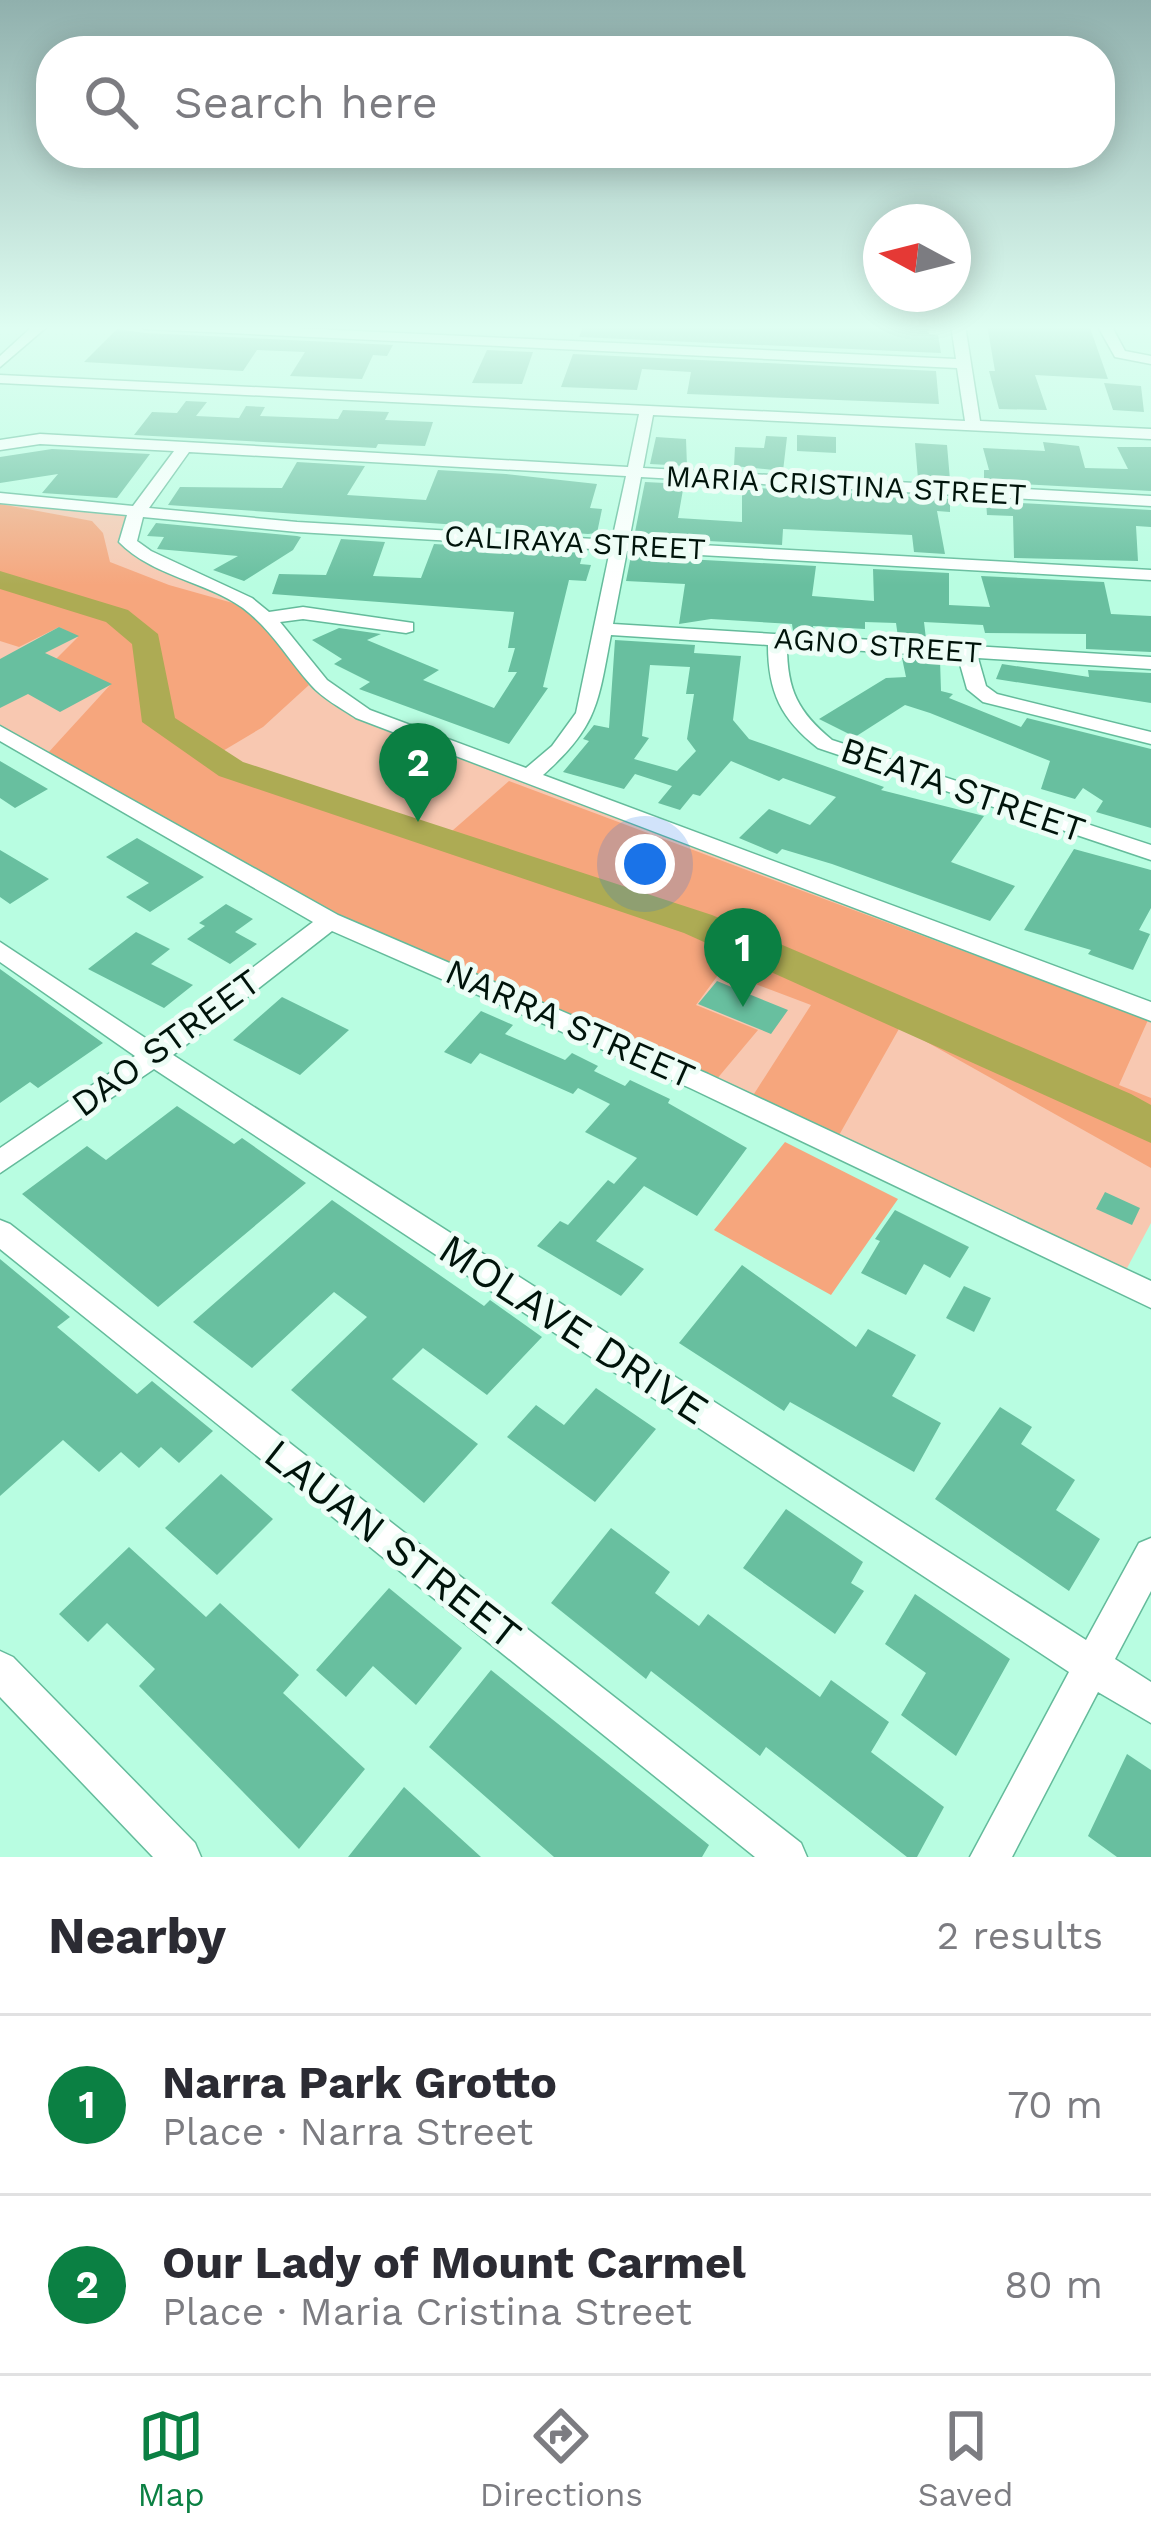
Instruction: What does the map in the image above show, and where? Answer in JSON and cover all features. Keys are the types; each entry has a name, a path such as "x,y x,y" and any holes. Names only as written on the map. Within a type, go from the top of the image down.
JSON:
{"street":[{"path":"529,776 559,750 586,713 647,412"},
{"path":"683,412 1151,434"},
{"path":"971,412 973,425"},
{"name":"MARIA CRISTINA STREET","path":"0,445 40,440 1151,501"},
{"path":"182,449 136,514 128,542 145,555 246,602 285,635 320,684 363,714 1151,1012"},
{"name":"CALIRAYA STREET","path":"0,498 136,514 1151,575"},
{"path":"267,618 303,613 406,627"},
{"name":"AGNO STREET","path":"604,629 1151,663"},
{"name":"BEATA STREET","path":"777,638 777,686 790,718 825,744 1151,853"},
{"path":"966,651 977,688 990,698 1151,738"},
{"name":"NARRA STREET","path":"0,732 330,921 699,1081 1151,1295"},
{"name":"DAO STREET","path":"0,1162 154,1056 330,921"},
{"name":"MOLAVE DRIVE","path":"0,950 154,1056 1151,1704"},
{"name":"LAUAN STREET","path":"0,1232 787,1857"},
{"path":"991,1857 1151,1555"},
{"path":"0,1670 181,1857"}],"shaded area":[{"path":"0,498 136,515 127,542 135,557 240,605 276,635 309,684 355,718 1151,1021 1151,1223 1126,1270 340,919 0,728"},
{"path":"0,504 92,521 103,533 110,562 240,605 276,635 309,685 263,727 206,761 256,785 436,845 509,781 1148,1020 1119,1085 1151,1098 1151,1168 900,1027 838,1137 752,1097 811,1005 721,971 696,1005 758,1030 716,1080 340,919 47,754 111,684 45,670 78,637 59,627 19,647 0,641"},
{"path":"785,1142 898,1199 831,1295 714,1230"}],"building":[{"path":"152,412 239,418 243,412 262,412 260,416 338,419 342,412 381,412 389,412 385,420 433,422 425,446 378,444 376,448 134,435"},
{"path":"797,435 836,437 836,453 797,451"},
{"path":"766,436 787,437 783,471 734,466 735,447 764,448"},
{"path":"656,437 686,439 687,466 650,464"},
{"path":"1043,442 1079,446 1085,468 1128,469 1117,447 1151,447 1151,491 984,482 984,470 989,470 983,448 1045,451"},
{"path":"915,443 947,445 950,480 918,479"},
{"path":"52,449 150,454 117,498 42,493 58,474 0,483 0,457"},
{"path":"297,462 365,466 347,495 426,500 438,470 597,484 590,508 602,509 597,533 588,534 168,505 180,487 282,488"},
{"path":"645,482 684,484 678,518 742,522 742,487 950,499 950,512 937,511 945,554 914,552 912,535 783,529 782,545 634,537"},
{"path":"986,501 1151,510 1151,527 1136,526 1138,561 1014,558 1013,516 987,515"},
{"path":"156,523 301,537 293,550 244,581 213,570 238,556 157,549 164,537 147,536"},
{"path":"341,539 385,542 373,576 421,578 434,544 583,553 580,564 591,565 586,581 569,580 543,687 548,688 509,744 359,689 370,682 334,664 342,659 312,640 339,628 381,634 367,640 439,670 423,680 494,708 517,672 508,672 515,648 508,648 514,612 272,594 279,574 326,575"},
{"path":"631,556 816,566 812,596 874,601 873,569 949,573 949,605 990,607 981,576 1104,582 1111,614 1151,616 1151,652 1086,649 1086,634 985,633 983,625 924,622 926,639 898,637 896,623 865,622 865,629 813,626 814,632 793,631 792,624 711,619 679,624 685,584 626,581"},
{"path":"59,627 79,636 45,653 112,684 60,712 28,694 0,708 0,659"},
{"path":"615,640 695,645 694,653 741,656 733,720 749,739 884,787 881,790 984,816 951,862 1015,886 990,921 832,864 782,849 777,854 739,838 769,809 810,825 836,797 731,761 700,796 693,794 680,810 658,803 672,786 635,774 624,789 563,772 589,741 583,739 594,725 609,728","holes":["650,665 690,667 686,694 694,694 687,739 696,751 677,771 634,759 649,738 642,736"]},
{"path":"902,658 940,660 941,691 953,694 949,698 1021,727 1027,718 1151,749 1151,828 1096,812 1103,801 1083,788 1075,799 1041,789 1050,761 930,713 905,705 855,737 819,719 886,678 906,677"},
{"path":"1002,664 1089,677 1088,670 1151,673 1151,703 996,679"},
{"path":"0,761 48,789 15,808 0,798"},
{"path":"137,838 204,877 150,912 126,897 149,883 106,857"},
{"path":"1074,849 1151,870 1151,908 1139,930 1150,934 1133,970 1088,954 1091,950 1024,930"},
{"path":"0,850 49,879 10,904 0,897"},
{"path":"226,904 253,919 235,932 257,944 230,964 187,939 205,926 199,923"},
{"path":"136,932 170,949 151,964 193,985 164,1008 88,969"},
{"path":"0,969 103,1043 38,1088 30,1082 0,1103"},
{"path":"717,981 788,1010 771,1034 698,1004"},
{"path":"282,997 349,1030 300,1075 233,1040"},
{"path":"481,1011 513,1025 505,1034 565,1060 572,1053 598,1066 594,1071 625,1086 630,1080 670,1099 668,1103 747,1148 697,1216 644,1186 596,1241 644,1269 621,1296 537,1246 560,1221 568,1225 608,1180 614,1184 637,1158 585,1132 610,1104 578,1088 573,1094 480,1053 471,1064 444,1052"},
{"path":"177,1106 234,1144 242,1138 306,1183 158,1307 22,1194 87,1146 106,1160"},
{"path":"1105,1192 1140,1208 1132,1225 1096,1209"},
{"path":"332,1200 484,1306 490,1300 542,1337 487,1395 423,1348 392,1379 478,1444 424,1503 291,1390 367,1317 334,1292 252,1368 193,1322"},
{"path":"895,1210 969,1247 950,1278 924,1264 906,1295 861,1273 880,1241 875,1239"},
{"path":"0,1259 70,1317 57,1327 137,1394 152,1381 213,1431 179,1463 161,1447 139,1468 121,1452 99,1472 63,1440 0,1496"},
{"path":"742,1265 856,1347 868,1329 916,1355 892,1396 941,1423 914,1472 790,1402 784,1411 679,1343"},
{"path":"964,1286 991,1298 974,1332 946,1318"},
{"path":"596,1388 656,1429 595,1502 507,1437 536,1405 564,1425"},
{"path":"1000,1407 1032,1427 1021,1444 1075,1480 1056,1510 1100,1539 1069,1591 935,1499"},
{"path":"221,1474 273,1519 217,1575 165,1528"},
{"path":"786,1509 863,1562 851,1583 864,1591 835,1634 743,1568"},
{"path":"611,1528 670,1572 655,1593 699,1626 708,1614 820,1697 831,1680 889,1722 871,1752 944,1807 917,1857 907,1857 766,1747 760,1756 651,1671 646,1679 551,1603"},
{"path":"129,1547 206,1617 220,1603 299,1675 283,1693 365,1769 299,1849 139,1686 155,1669 107,1623 88,1642 59,1614"},
{"path":"389,1588 462,1648 416,1705 373,1666 346,1697 316,1670"},
{"path":"915,1594 1010,1659 956,1756 901,1715 926,1673 885,1644"},
{"path":"491,1670 709,1845 702,1857 554,1857 429,1747"},
{"path":"1127,1754 1151,1770 1151,1857 1117,1857 1088,1836"},
{"path":"404,1787 481,1857 348,1857"}],"waterway":[{"path":"0,580 117,616 147,641 159,722 231,769 698,924 1115,1106 1151,1126"}],"place":[{"name":"Our Lady of Mount Carmel","path":"418,822"},
{"name":"Narra Park Grotto","path":"743,1007"}]}
